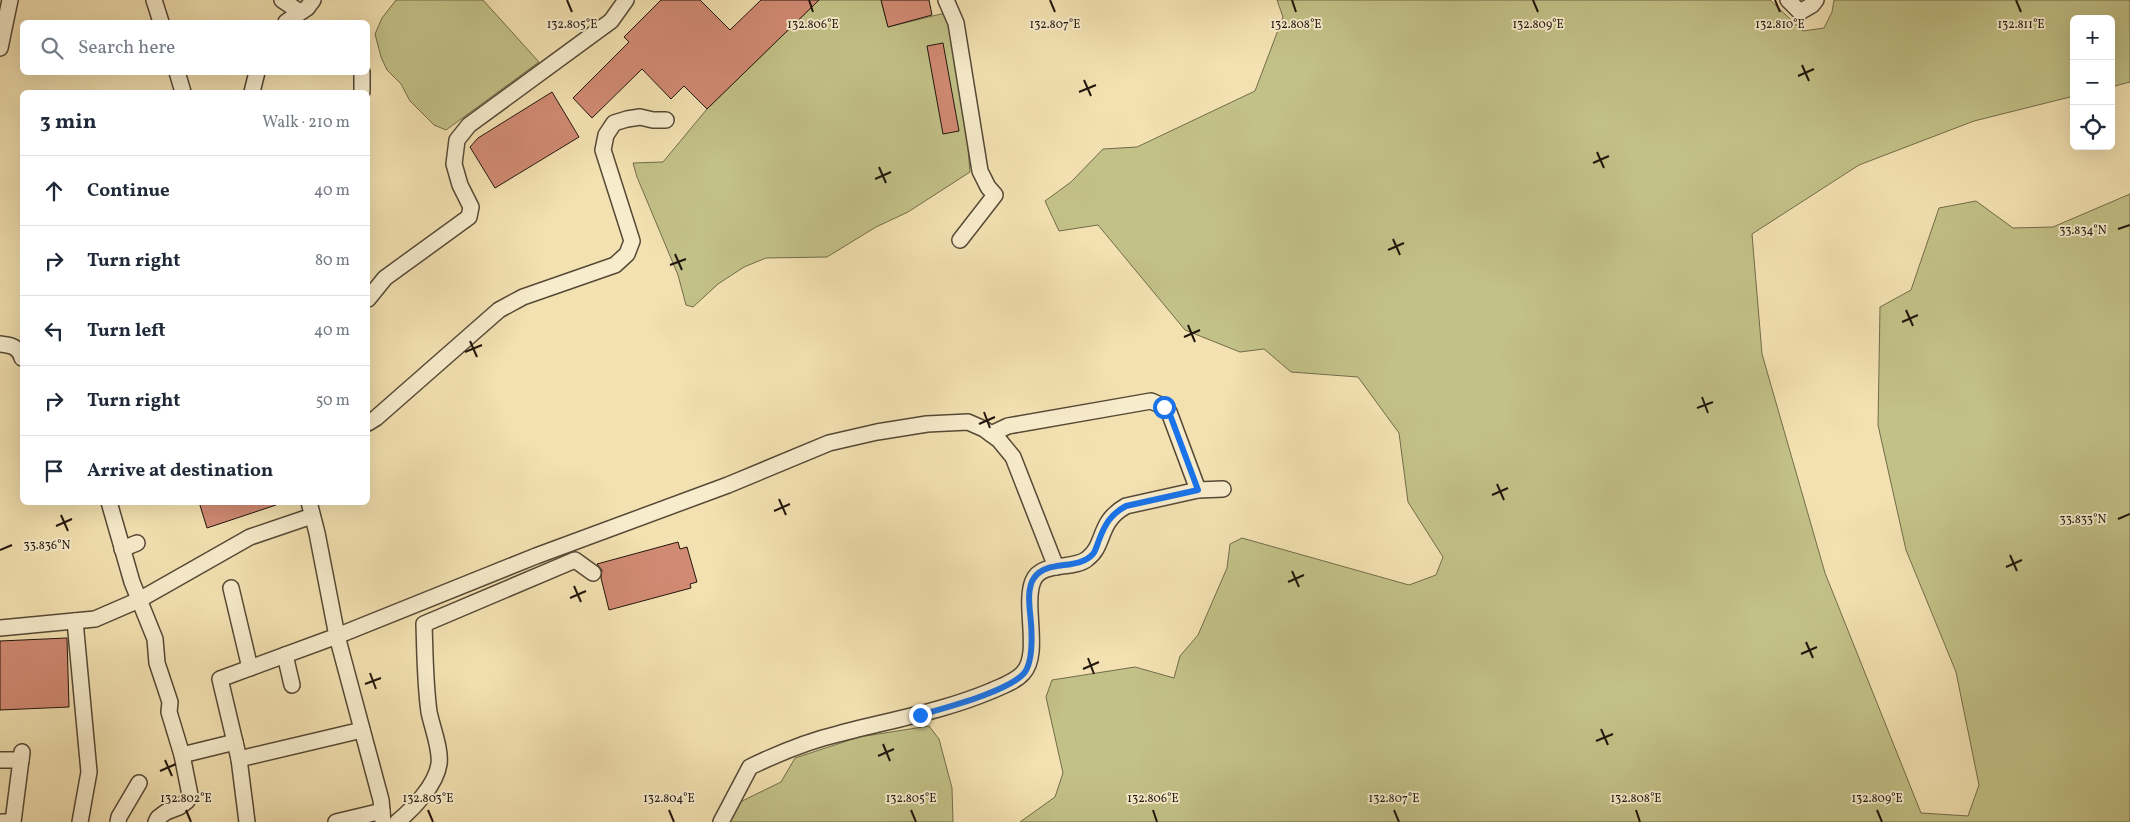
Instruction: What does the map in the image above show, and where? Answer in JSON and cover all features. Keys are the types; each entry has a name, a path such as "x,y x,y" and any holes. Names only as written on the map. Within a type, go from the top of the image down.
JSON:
{"street":[{"path":"0,48 10,0"},
{"path":"154,0 160,20"},
{"path":"282,0 300,12"},
{"path":"289,20 313,0"},
{"path":"370,297 385,278 469,217 471,207 460,185 454,164 457,140 469,125 611,21 626,0"},
{"path":"946,0 956,23 980,171 988,187 995,195 960,240"},
{"path":"1788,0 1800,12 1812,5 1816,0"},
{"path":"178,75 182,90"},
{"path":"252,90 255,75"},
{"path":"362,75 362,90"},
{"path":"370,422 499,310 523,297 615,265 627,254 632,241 603,150 606,134 614,123 627,119 640,117 666,120"},
{"path":"0,344 12,346 18,349 20,354"},
{"path":"990,434 1008,426 1151,401 1164,407 1169,412 1198,490"},
{"path":"247,822 239,760 220,679 337,636 536,556 728,485 829,443 877,432 927,424 968,422 990,434 999,440 1013,457 1056,567"},
{"path":"721,822 742,778 750,767 756,764 836,734 920,715 976,697 1012,682 1025,672 1029,660 1032,634 1031,588 1034,578 1044,571 1086,560 1094,553 1107,521 1116,511 1126,506 1198,490 1223,489"},
{"path":"110,505 132,582 155,639 157,663 170,702 169,712 182,755 190,795 187,801 179,808 166,812 156,822"},
{"path":"0,628 95,619 139,600 250,537 310,510 317,533 337,636 381,800 383,816 336,822"},
{"path":"122,548 137,544"},
{"path":"397,822 414,809 430,786 439,764 429,712 424,624 575,560 593,573"},
{"path":"230,588 250,668"},
{"path":"75,621 92,801 80,822"},
{"path":"285,655 292,685"},
{"path":"239,760 362,730"},
{"path":"182,755 235,742"},
{"path":"0,760 21,756 13,822 2,822"},
{"path":"118,822 119,817 139,784"}],"shaded area":[{"path":"396,0 483,0 539,62 446,130 434,125 410,101 401,84 387,70 381,57 375,34 382,18"},
{"path":"819,0 881,0 888,27 945,13 950,29 967,136 970,172 908,212 876,227 827,257 766,258 744,267 718,284 693,307 686,305 678,275 637,177 633,163 663,162 707,109"},
{"path":"1277,0 1770,0 1803,31 1824,28 1832,12 1834,0 2130,0 2130,82 2115,86 2115,15 2070,15 2070,97 1974,121 1859,165 1752,234 1762,354 1825,573 1921,813 1968,816 1979,785 1956,672 1906,550 1878,425 1880,307 1911,290 1939,208 1976,201 2013,228 2053,227 2130,194 2130,822 1020,822 1055,797 1063,773 1046,697 1052,680 1135,667 1174,678 1180,656 1198,635 1227,568 1230,544 1242,538 1409,585 1436,575 1443,557 1408,502 1399,433 1358,377 1291,372 1264,349 1240,352 1185,330 1098,225 1059,231 1045,201 1071,182 1103,149 1137,147 1255,91 1283,17"},
{"path":"929,726 939,739 952,788 953,822 730,822 738,803 781,782 795,758 859,737"}],"building":[{"path":"661,0 700,0 730,30 761,0 819,0 707,109 684,86 671,99 642,69 592,118 573,98 629,42 624,37"},
{"path":"881,0 929,0 932,15 888,27"},
{"path":"943,43 959,131 943,134 927,46"},
{"path":"552,92 579,137 495,188 470,147 478,138"},
{"path":"200,505 276,505 207,528"},
{"path":"678,542 680,549 687,547 697,582 690,584 691,588 609,610 601,578 602,570 597,564"},
{"path":"67,638 69,707 0,710 0,641"}],"route":[{"path":"920,715 976,697 1012,682 1025,672 1029,660 1032,634 1030,606 1031,588 1034,578 1044,571 1086,560 1094,553 1107,521 1116,511 1142,501 1198,490 1169,412 1164,407"}]}
